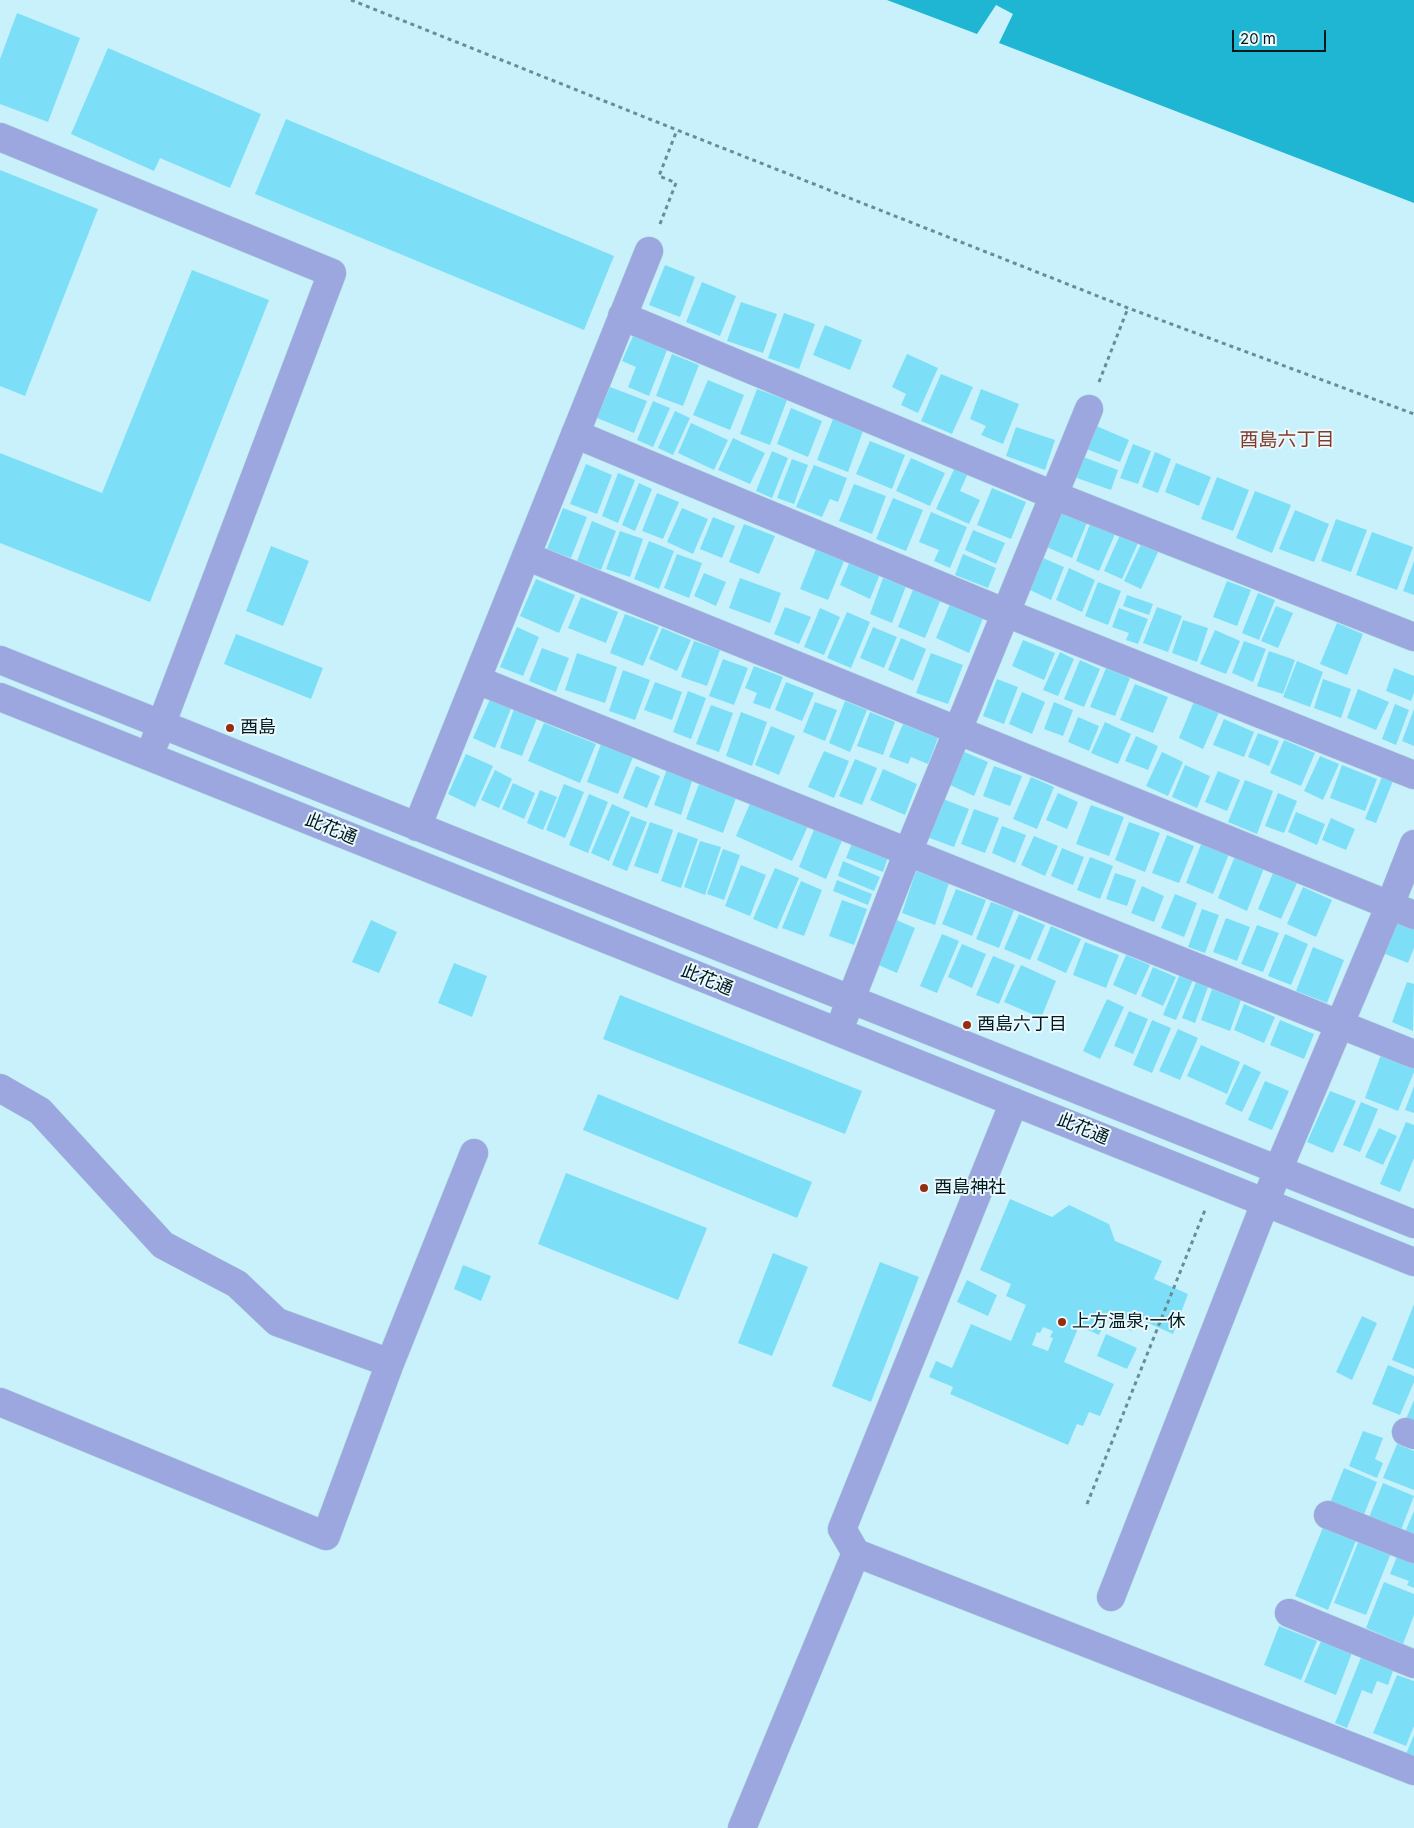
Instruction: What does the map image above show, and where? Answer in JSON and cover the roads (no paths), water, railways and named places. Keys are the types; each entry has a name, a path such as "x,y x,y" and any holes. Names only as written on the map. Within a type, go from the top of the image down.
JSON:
{"street":[{"path":"0,137 332,273 149,757"},
{"path":"417,827 649,251"},
{"path":"622,316 1053,495 1414,638"},
{"path":"838,1032 908,852 959,731 1089,408"},
{"path":"575,434 1006,613 1414,775"},
{"path":"526,556 1402,910"},
{"name":"此花通","path":"0,660 1414,1224"},
{"path":"476,680 1414,1054"},
{"name":"此花通","path":"0,697 1414,1262"},
{"path":"1111,1597 1278,1170 1340,1024 1402,910 1414,844"},
{"path":"0,1088 40,1111 163,1245 237,1284 277,1322 390,1363"},
{"path":"1014,1102 842,1529 856,1553 1414,1771"},
{"path":"0,1402 326,1536 390,1363 474,1153"},
{"path":"1328,1515 1414,1549"},
{"path":"742,1828 856,1553"},
{"path":"1289,1613 1414,1664"}],"water":[{"path":"887,0 1414,0 1414,203 999,43 1013,14 996,5 977,34"}],"place":[{"name":"酉島","path":"230,728"},
{"name":"酉島六丁目","path":"967,1025"},
{"name":"酉島神社","path":"924,1188"},
{"name":"上方温泉;一休","path":"1062,1322"}],"district":[{"name":"酉島六丁目","path":"1287,440"}]}
